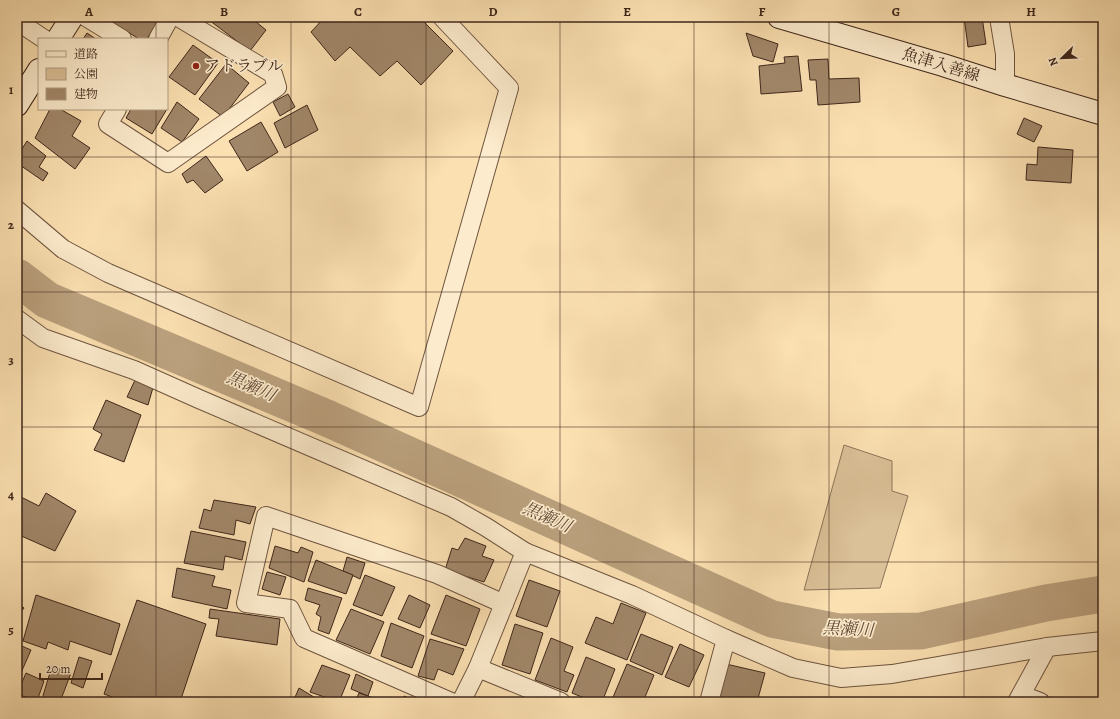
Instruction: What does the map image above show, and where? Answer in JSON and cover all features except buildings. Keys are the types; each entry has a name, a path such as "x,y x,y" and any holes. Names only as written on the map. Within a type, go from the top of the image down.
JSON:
{"main road":[{"path":"59,38 72,17"},
{"name":"魚津入善線","path":"779,17 1103,114"},
{"path":"17,105 38,72"}],"street":[{"path":"86,17 120,38"},
{"path":"159,38 170,17"},
{"path":"116,110 108,124 168,163 277,87 273,74 178,17"},
{"path":"17,210 63,249 108,273 419,407 509,88 442,17"},
{"path":"999,17 1005,54 1005,85"},
{"path":"17,21 42,38"},
{"path":"17,319 43,338 98,359 134,370 451,507 525,552 632,595 726,640 793,668 841,678 892,674 1047,647 1103,641"},
{"path":"450,702 304,638 290,609 246,603 266,516 437,574 504,604"},
{"path":"461,702 478,668 525,552"},
{"path":"708,702 726,640"},
{"path":"1040,702 1019,699 1047,647"},
{"path":"478,668 561,702"}],"green space":[{"path":"844,445 892,461 892,491 908,496 880,588 804,590"}],"waterway":[{"name":"黒瀬川","path":"17,277 47,300 329,419 772,619 838,632 921,631 1046,603 1103,594"}],"place":[{"name":"アドラブル","path":"196,66"}]}
